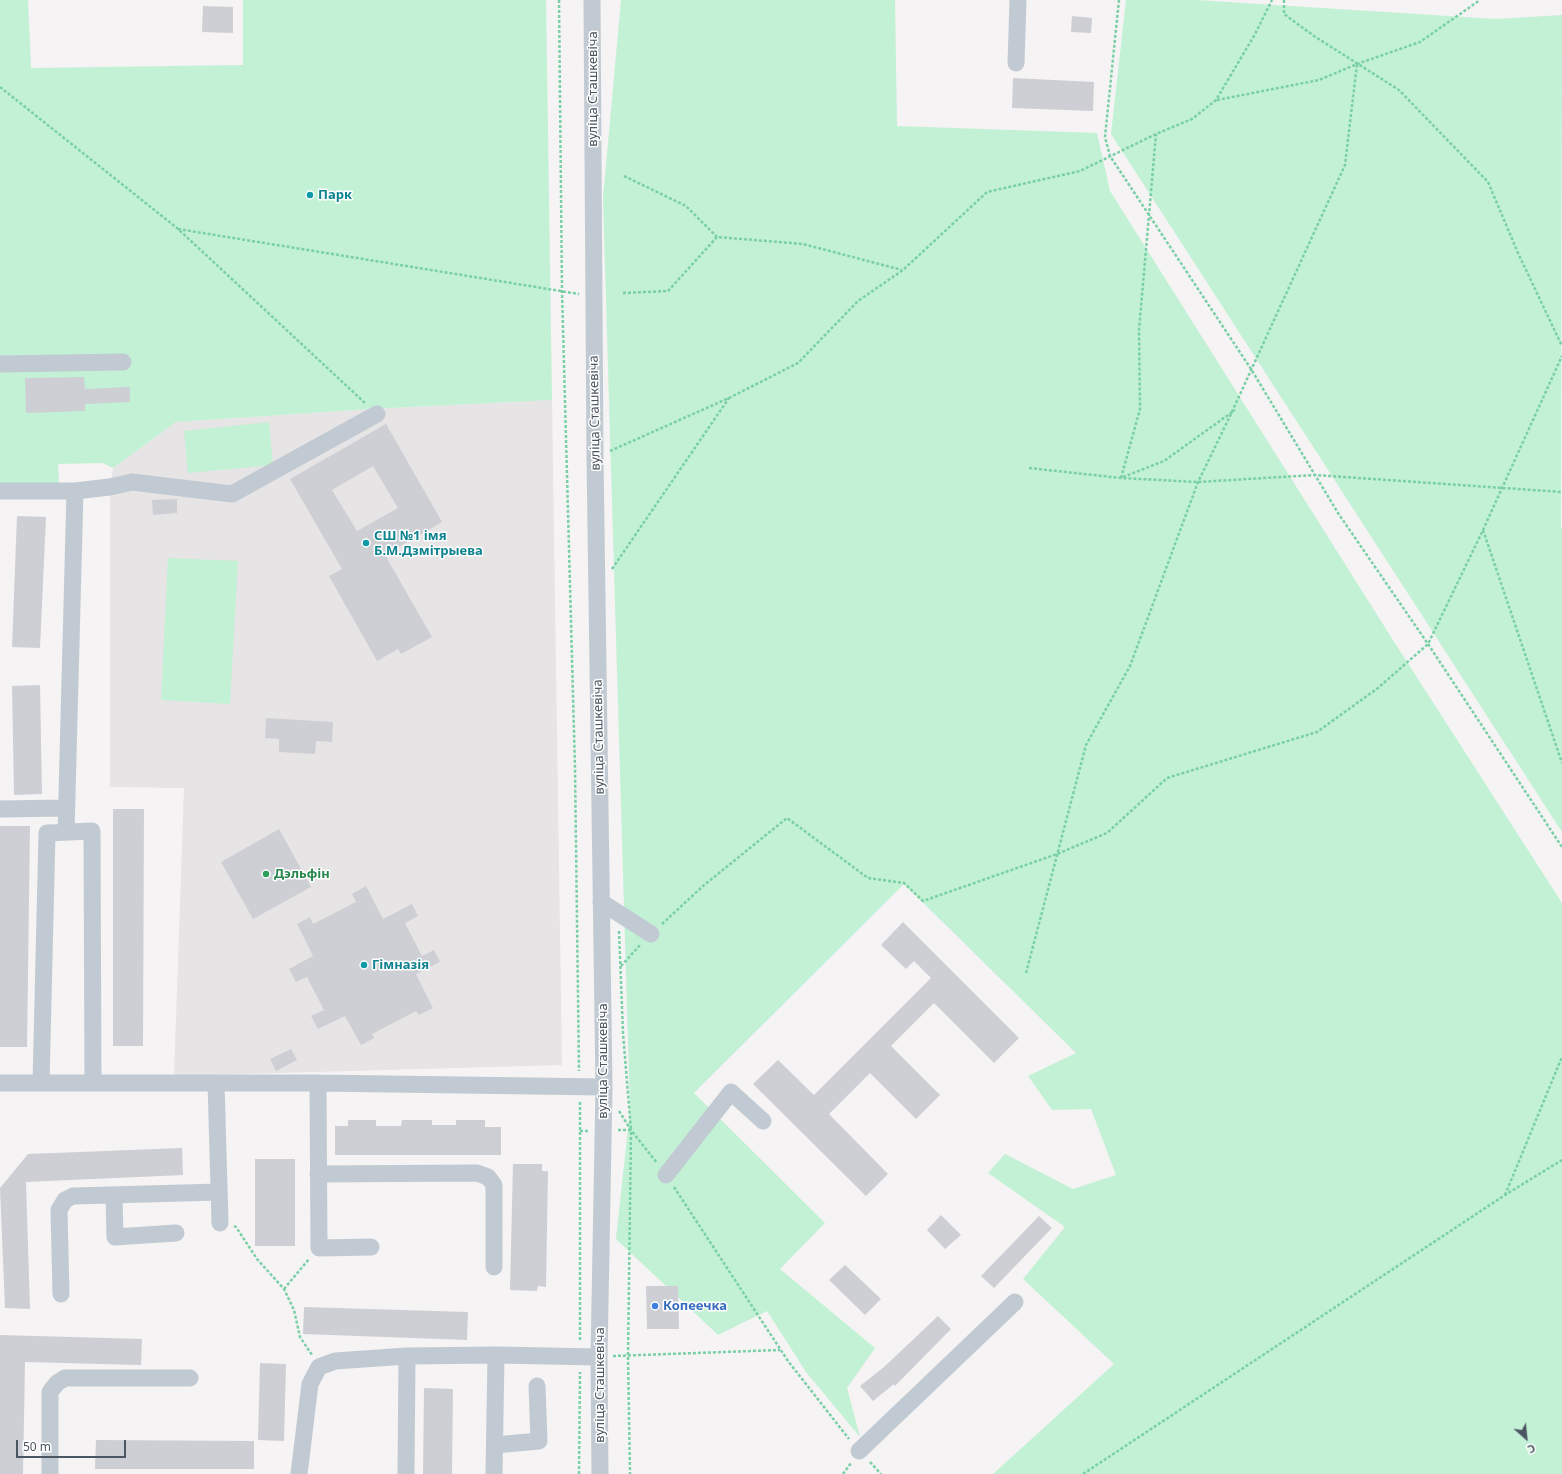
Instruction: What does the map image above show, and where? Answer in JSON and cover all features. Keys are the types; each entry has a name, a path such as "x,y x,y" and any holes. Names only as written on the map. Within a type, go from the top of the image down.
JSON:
{"street":[{"name":"вуліца Сташкевіча","path":"592,0 594,297 604,1087 599,1357 600,1474"},
{"path":"1016,63 1018,0"},
{"path":"0,364 123,362"},
{"path":"0,491 75,492 132,482 232,494 377,414"},
{"path":"66,832 75,492"},
{"path":"0,809 66,808"},
{"path":"41,1083 46,833 92,832 93,1083"},
{"path":"601,902 651,934"},
{"path":"0,1083 318,1083 604,1087"},
{"path":"216,1083 220,1223"},
{"path":"318,1083 318,1248 371,1247"},
{"path":"666,1175 731,1092 763,1121"},
{"path":"318,1174 477,1173 488,1177 494,1185 494,1268"},
{"path":"61,1294 59,1210 65,1200 73,1196 219,1192"},
{"path":"114,1195 115,1237 176,1233"},
{"path":"860,1451 1015,1302"},
{"path":"299,1474 310,1384 319,1367 335,1361 407,1356 496,1355 599,1357"},
{"path":"494,1474 496,1355"},
{"path":"406,1474 407,1356"},
{"path":"50,1474 50,1392 57,1383 66,1378 190,1378"},
{"path":"495,1445 539,1441 536,1386"}],"path":[{"path":"559,0 562,291 575,769 580,1087 579,1474"},
{"path":"1119,0 1105,137 1110,156 1251,369 1338,513 1428,644 1562,847"},
{"path":"605,454 730,398 798,363 858,301 903,270 986,192 1080,171 1192,118 1216,100 1254,36 1272,0"},
{"path":"1284,0 1284,14 1357,64 1399,90 1488,182 1518,253 1562,346"},
{"path":"1216,100 1319,80 1357,64 1420,42 1480,0"},
{"path":"1026,973 1086,745 1130,666 1198,482 1231,414 1345,165 1357,64"},
{"path":"0,87 177,228 377,414"},
{"path":"1121,478 1140,409 1139,330 1156,134"},
{"path":"624,176 686,206 717,237 803,244 903,270"},
{"path":"177,228 594,297"},
{"path":"623,293 668,291 717,237"},
{"path":"621,966 651,934 703,886 787,818 868,878 904,882 923,901 1057,854 1107,833 1167,778 1317,732 1378,688 1428,644 1483,530 1562,356"},
{"path":"608,575 730,398"},
{"path":"1121,478 1164,461 1235,410"},
{"path":"1029,468 1121,478 1198,482 1315,476 1562,492"},
{"path":"1483,530 1562,763"},
{"path":"619,913 623,1033 631,1130 628,1356 630,1474"},
{"path":"1505,1195 1562,1057"},
{"path":"580,1131 631,1130"},
{"path":"631,1130 666,1175 780,1350 860,1451 881,1474"},
{"path":"1082,1474 1505,1195 1562,1160"},
{"path":"220,1223 236,1227 257,1258 284,1289 294,1310 300,1337 319,1367"},
{"path":"284,1289 318,1248"},
{"path":"599,1357 780,1350"}],"shaded area":[{"path":"552,400 562,1065 174,1076 184,788 110,787 110,487 113,468 176,422 371,409"}],"green space":[{"path":"0,0 28,0 31,68 243,65 243,0 546,0 552,400 371,409 176,422 113,468 102,463 58,464 59,483 0,485"},
{"path":"621,0 895,0 897,126 1097,133 1110,191 1391,637 1562,903 1562,1474 993,1474 1114,1364 1023,1279 1065,1227 988,1173 1005,1154 1073,1189 1116,1175 1091,1109 1052,1110 1028,1076 1076,1053 904,884 694,1093 825,1223 780,1269 875,1348 847,1388 860,1437 806,1372 767,1311 718,1335 616,1239 630,1110 603,198"},
{"path":"1126,0 1196,0 1496,19 1562,15 1562,832 1111,134"},
{"path":"269,422 273,465 188,473 184,431"},
{"path":"168,558 238,561 230,704 161,700"}],"building":[{"path":"203,6 233,7 233,33 202,32"},
{"path":"1072,16 1092,18 1091,33 1071,32"},
{"path":"1013,78 1094,82 1093,111 1012,108"},
{"path":"84,377 85,389 130,387 130,402 85,404 85,411 26,413 25,378"},
{"name":"СШ №1 імя Б.М.Дзмітрыева","path":"386,424 442,522 385,555 432,637 401,654 398,649 377,661 329,576 342,569 290,479","holes":["373,466 398,508 357,531 332,490"]},
{"path":"177,499 177,513 153,515 152,500"},
{"path":"17,516 46,517 40,648 12,647"},
{"path":"40,685 42,794 14,795 12,686"},
{"path":"266,718 333,722 332,742 316,741 315,754 279,752 279,739 265,738"},
{"path":"113,809 144,809 143,1046 113,1046"},
{"path":"0,826 30,826 27,1047 0,1047"},
{"name":"Дэльфін","path":"279,829 311,887 253,919 221,862"},
{"name":"Гімназія","path":"366,886 383,919 412,904 418,916 405,923 422,956 434,950 440,962 416,974 433,1008 419,1015 416,1011 372,1034 374,1038 361,1045 345,1016 318,1029 311,1016 324,1010 307,977 296,982 289,969 313,956 297,924 310,917 313,924 356,902 352,894"},
{"path":"903,922 1019,1038 994,1063 934,1003 891,1046 940,1095 916,1119 870,1073 829,1114 888,1174 866,1196 753,1084 778,1060 814,1095 931,978 914,961 906,969 881,945"},
{"path":"291,1049 297,1060 276,1071 270,1059"},
{"path":"348,1120 376,1120 376,1126 401,1126 402,1120 432,1120 432,1125 456,1125 456,1120 485,1120 485,1127 501,1127 501,1155 335,1155 335,1126 348,1126"},
{"path":"182,1148 183,1175 26,1182 30,1309 5,1308 0,1188 28,1154"},
{"path":"255,1159 295,1159 295,1246 255,1246"},
{"path":"513,1164 542,1164 542,1171 548,1171 546,1287 538,1286 537,1291 510,1290"},
{"path":"941,1215 961,1235 945,1249 927,1230"},
{"path":"1039,1216 1052,1228 994,1288 981,1276"},
{"path":"845,1265 881,1299 865,1315 829,1280"},
{"path":"646,1286 678,1286 679,1329 647,1329"},
{"path":"304,1307 468,1312 467,1340 303,1334"},
{"path":"938,1316 951,1329 895,1386 894,1384 873,1401 860,1386 884,1367"},
{"path":"0,1335 142,1339 141,1365 25,1362 23,1474 0,1474"},
{"path":"260,1363 286,1364 284,1441 258,1440"},
{"path":"424,1388 453,1389 452,1474 423,1474"},
{"path":"96,1440 254,1441 254,1469 95,1469"}],"place":[{"name":"Парк","path":"310,195"},
{"name":"СШ №1 імя Б.М.Дзмітрыева","path":"366,543"},
{"name":"Дэльфін","path":"266,874"},
{"name":"Гімназія","path":"364,965"},
{"name":"Копеечка","path":"655,1306"}]}
